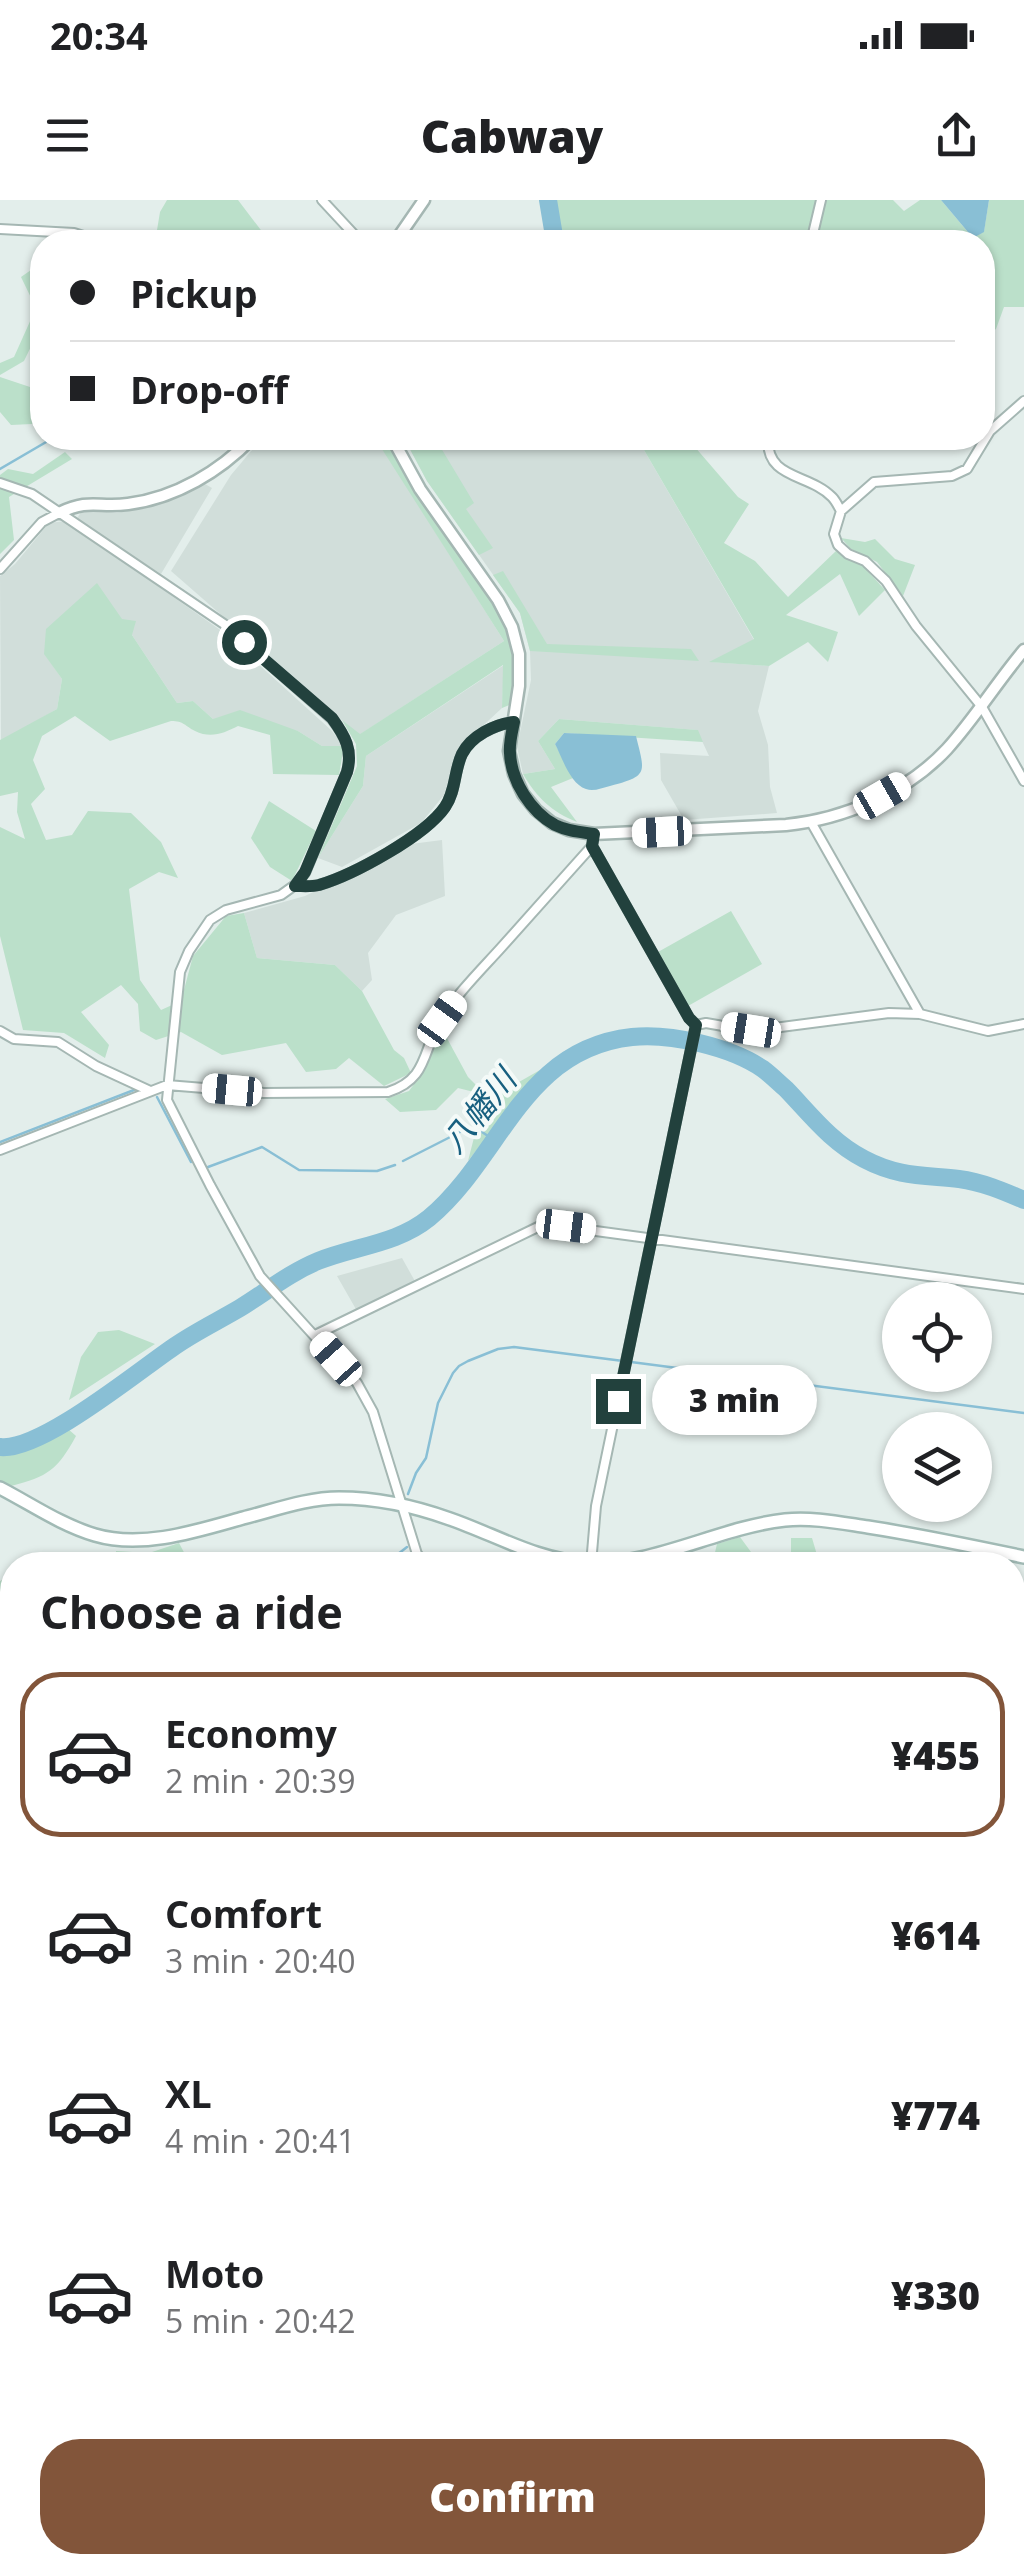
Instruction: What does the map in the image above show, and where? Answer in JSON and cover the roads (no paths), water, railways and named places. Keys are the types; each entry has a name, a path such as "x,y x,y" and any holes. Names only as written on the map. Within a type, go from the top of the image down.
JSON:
{"main road":[{"path":"0,1488 69,1526 119,1539 175,1535 334,1498 402,1504 535,1552"},
{"path":"659,1552 735,1528 788,1520 896,1531 1004,1552"}],"street":[{"path":"322,200 350,230"},
{"path":"403,230 424,200"},
{"path":"813,230 821,200"},
{"path":"0,229 30,230"},
{"path":"995,427 1024,401"},
{"path":"0,569 42,522 58,513 88,502 142,502 215,471 240,450"},
{"path":"399,450 420,489 498,600 512,627 519,654 519,686 509,751 514,774 524,794 552,823 593,840 811,822 846,812 912,779 944,752 1024,650"},
{"path":"767,450 774,464 831,495 842,511"},
{"path":"979,450 967,470 952,476 874,482 842,511 834,534 838,546 886,581 928,642 982,706 1024,781"},
{"path":"0,482 32,494 224,624 332,718 349,748 347,772 305,872 295,886 281,895 226,910 210,920 189,950 180,972 167,1100 260,1276 366,1396 417,1552"},
{"path":"295,886 314,886 344,875 408,840 445,807 468,746 502,723 514,722"},
{"path":"811,822 920,1014"},
{"path":"592,1552 596,1506 695,1028 593,840"},
{"path":"0,1150 167,1084 264,1093 388,1092 403,1087 422,1067 434,1032 460,992 593,840"},
{"path":"695,1028 706,1024 751,1030 890,1013 920,1014 988,1031 1024,1024"},
{"path":"0,1031 14,1039 58,1042 150,1092"},
{"path":"315,1335 544,1224 1024,1289"}],"water":[{"path":"941,200 989,200 984,230 966,230"},
{"path":"564,733 636,736 641,771 623,782 586,789 571,776 555,744"}],"waterway":[{"path":"548,200 553,230"},
{"path":"0,469 32,450"},
{"name":"八幡川","path":"0,1447 39,1437 63,1424 183,1341 297,1271 417,1227 454,1193 539,1083 564,1062 595,1046 632,1037 700,1043 750,1061 786,1089 831,1136 876,1165 922,1176 976,1182 1024,1200"},
{"path":"0,1142 134,1090"},
{"path":"157,1097 191,1162"},
{"path":"403,1161 468,1128"},
{"path":"479,1130 494,1140"},
{"path":"208,1167 262,1147 299,1170 377,1171 395,1165"},
{"path":"408,1494 426,1458 438,1403 459,1366 498,1349 514,1347 623,1361"},
{"path":"631,1362 1024,1413"},
{"path":"401,1552 407,1547"}]}
